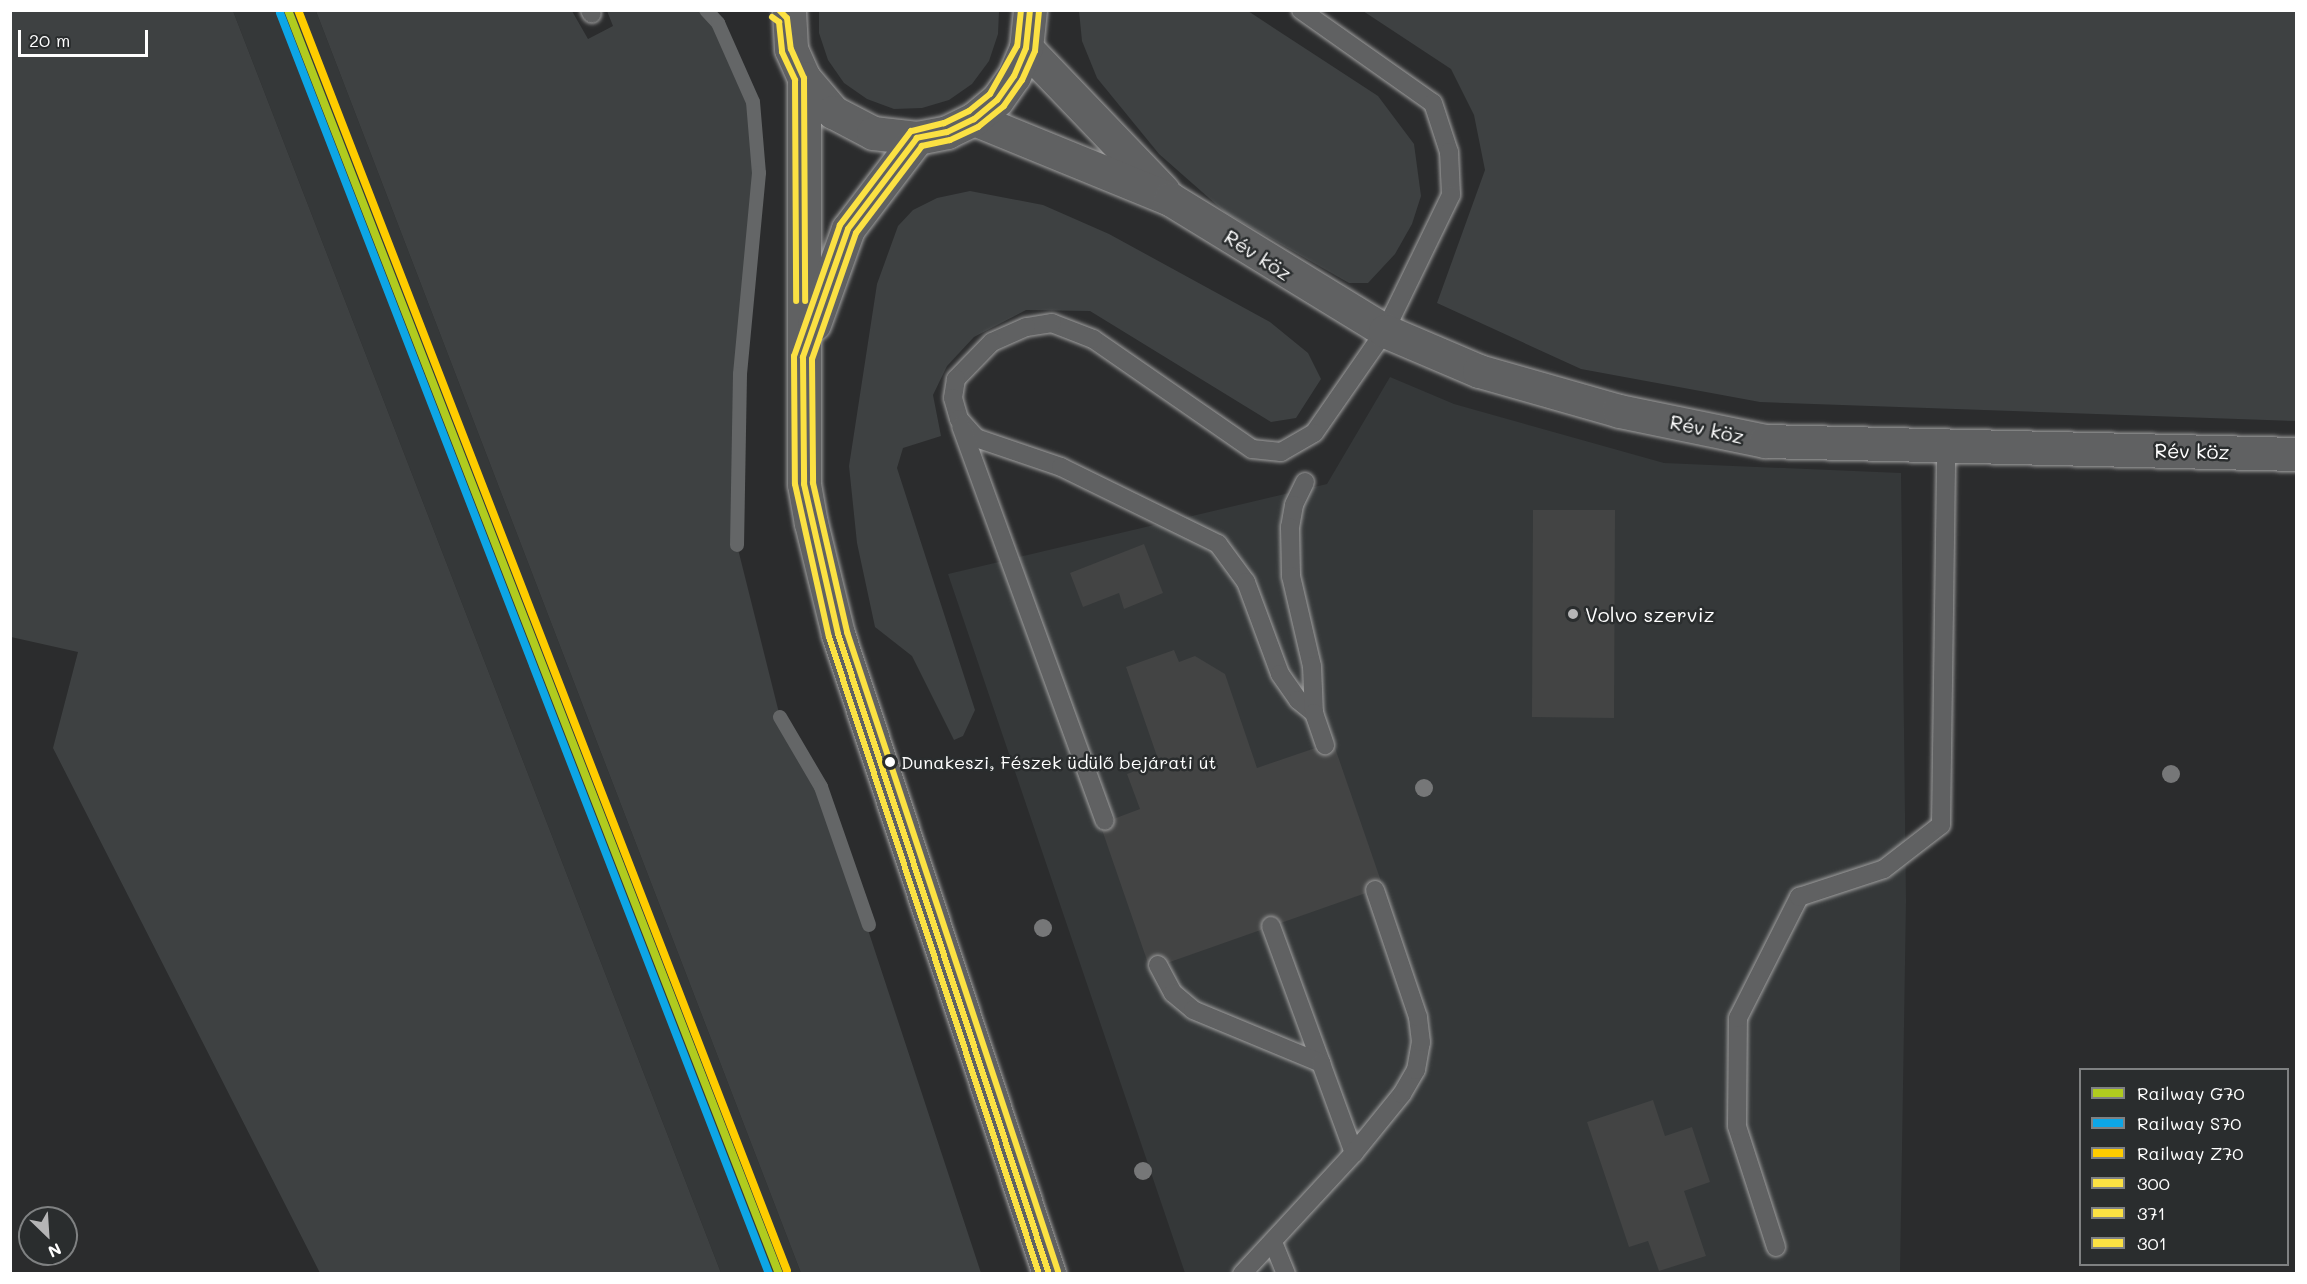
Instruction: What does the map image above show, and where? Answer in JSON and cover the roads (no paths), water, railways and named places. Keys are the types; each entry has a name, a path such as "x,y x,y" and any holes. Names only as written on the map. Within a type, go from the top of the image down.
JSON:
{"main road":[{"path":"785,13 792,50 804,78 833,112 873,133 917,138 947,132 974,120 997,100 1014,76 1026,48 1030,10"},
{"name":"Rév köz","path":"1026,48 1170,199"},
{"path":"804,78 804,484 838,634 1050,1272"},
{"name":"Rév köz","path":"974,120 1170,199 1385,331 1521,385 1754,439 2296,454"},
{"path":"803,357 848,230 917,138"}],"lane":[{"path":"1105,821 959,419 954,387 964,367 992,342 1026,327 1052,323 1093,339 1252,449 1272,454 1293,448 1314,433 1385,331 1426,254 1451,195 1449,152 1432,103 1301,10"},
{"path":"959,419 976,438 990,446 1061,467 1218,544 1246,582 1280,674 1298,700 1314,713"},
{"path":"1776,1247 1737,1126 1738,1018 1799,897 1884,869 1941,825 1946,446"},
{"path":"1305,482 1294,505 1290,548 1296,602 1312,666 1314,713 1325,745"},
{"path":"1242,1274 1354,1153 1402,1095 1416,1070 1421,1042 1418,1017 1376,890"},
{"path":"1271,926 1354,1153"},
{"path":"1158,965 1173,993 1193,1010 1321,1063"},
{"path":"1273,1242 1286,1274"}],"waterway":[{"path":"706,10 718,23 753,102 759,173 740,374 737,545"},
{"path":"780,717 821,787 869,925"}],"rail line":[{"name":"G70","path":"288,10 779,1274"},
{"name":"Z70","path":"298,10 787,1271"},
{"name":"S70","path":"280,13 769,1274"}],"place":[{"name":"Volvo szerviz","path":"1573,614"},
{"name":"Dunakeszi, Fészek üdülő bejárati út","path":"890,762"}]}
